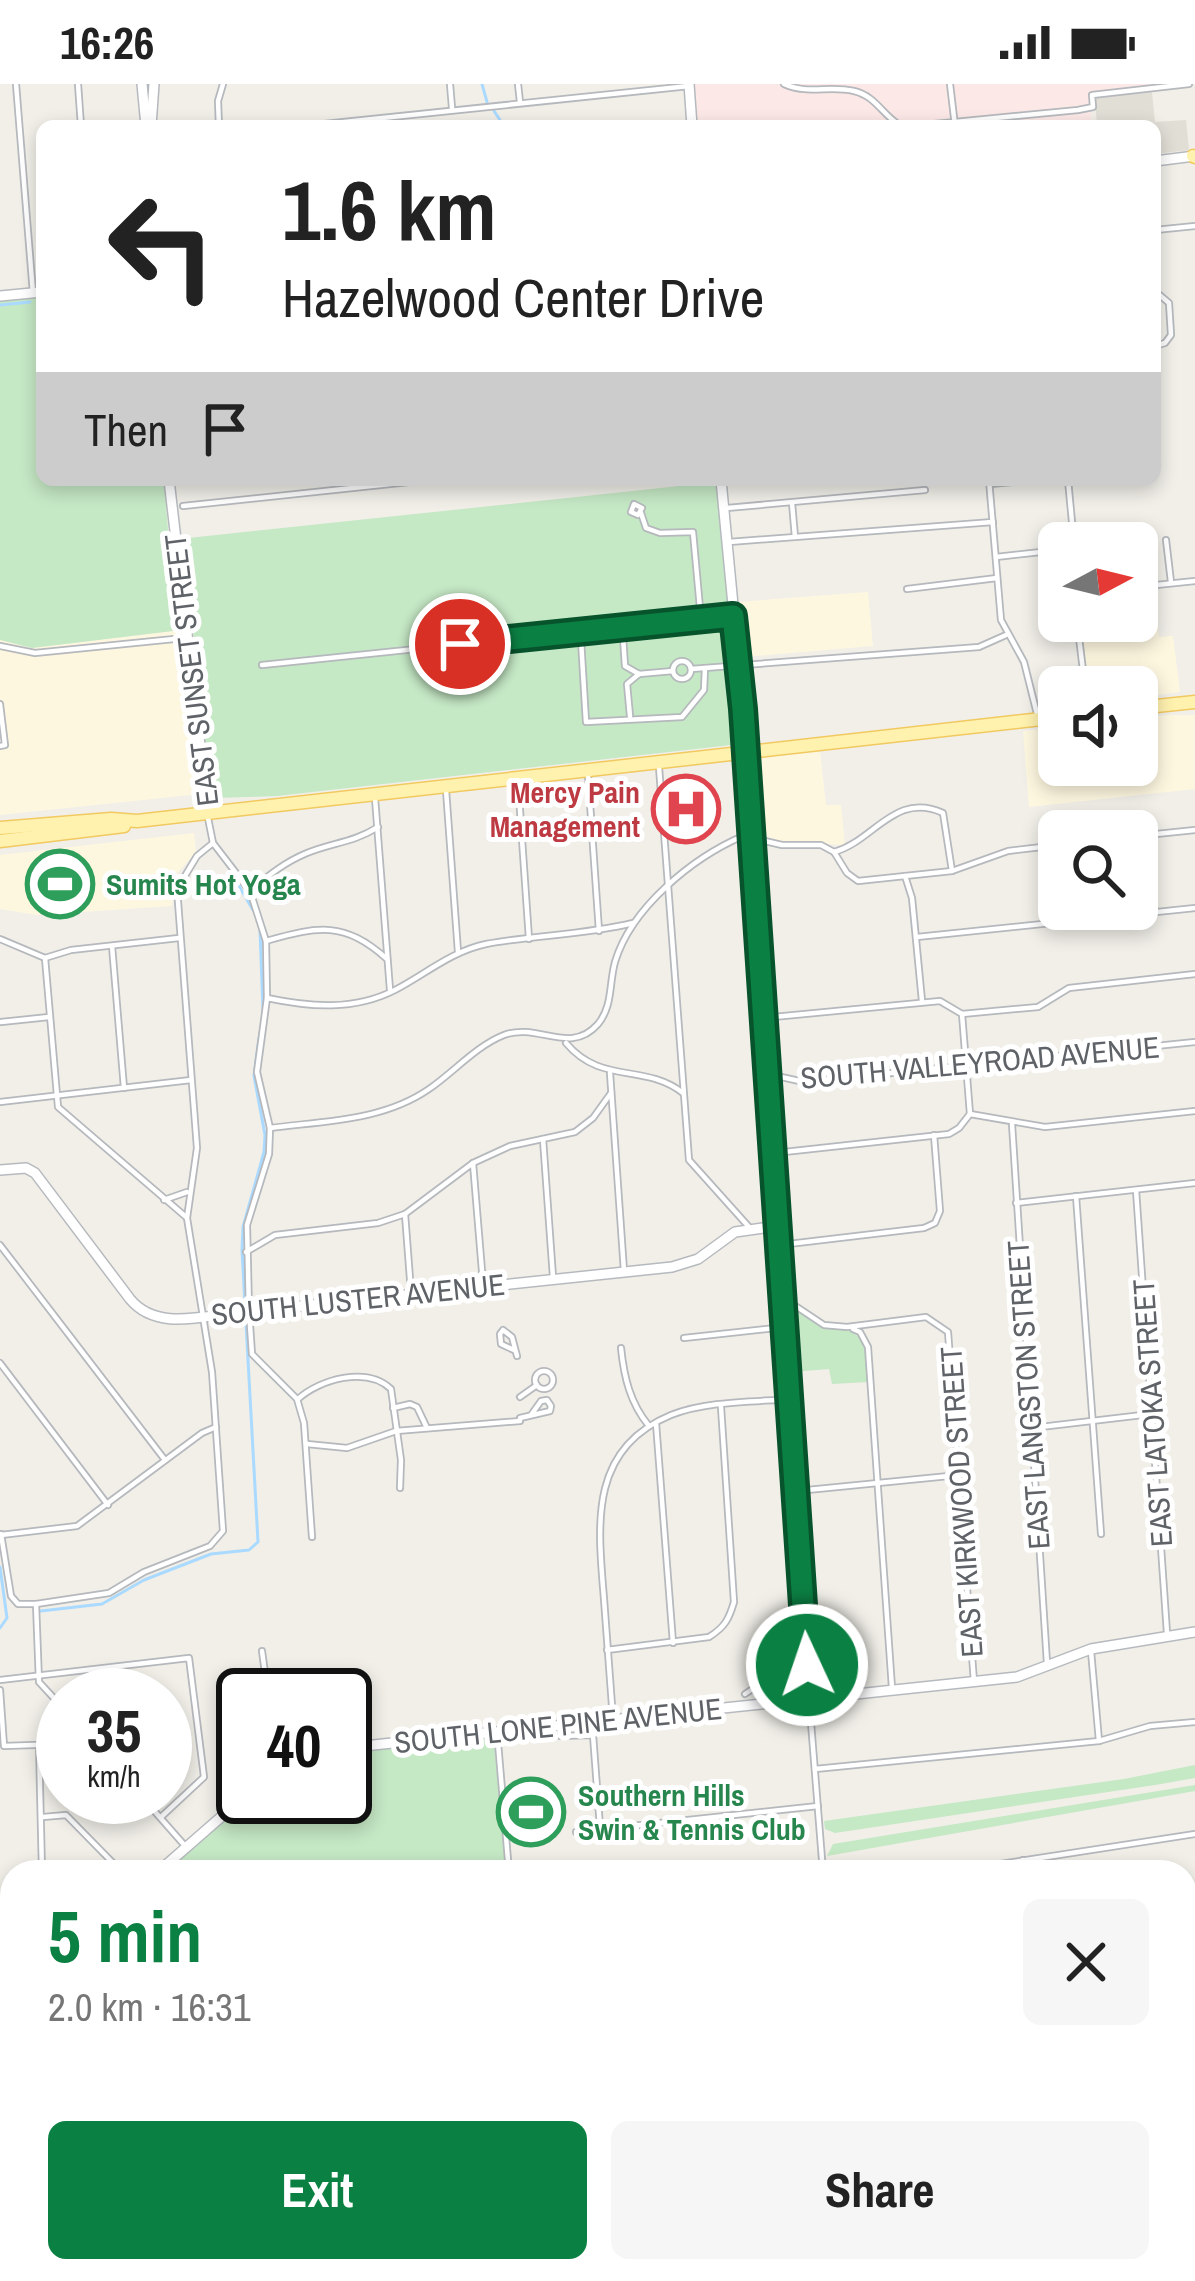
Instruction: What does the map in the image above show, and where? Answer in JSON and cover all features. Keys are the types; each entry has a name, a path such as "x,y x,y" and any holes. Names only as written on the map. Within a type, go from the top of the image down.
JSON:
{"main road":[{"path":"1158,705 1195,701"},
{"path":"0,828 137,821 1038,720"},
{"path":"0,841 137,821"}],"street":[{"path":"16,84 36,285"},
{"path":"78,84 81,120"},
{"path":"142,84 148,120"},
{"path":"150,120 154,84"},
{"path":"450,84 452,111"},
{"path":"518,84 520,104"},
{"path":"586,84 587,97"},
{"path":"784,84 798,91 858,92 896,120"},
{"path":"950,84 954,120"},
{"path":"990,120 1093,107 1092,95 1189,84"},
{"path":"363,120 689,85 692,120"},
{"path":"219,120 222,86"},
{"path":"1161,159 1194,156"},
{"path":"27,224 36,223"},
{"path":"1161,229 1195,226"},
{"path":"0,296 36,292"},
{"path":"1161,295 1169,303 1171,335 1161,344"},
{"name":"EAST SUNSET STREET","path":"171,486 196,732 213,843 250,891 266,941 267,998 257,1072 270,1128 268,1154 247,1225 246,1312 252,1354 298,1400"},
{"path":"310,486 311,492"},
{"path":"183,506 351,486"},
{"path":"722,486 746,751 823,1860"},
{"path":"989,486 1006,635 1024,662 1038,720"},
{"path":"1069,486 1072,522"},
{"path":"724,508 925,490"},
{"path":"792,502 795,537"},
{"path":"641,513 646,528 653,532 693,532 701,619"},
{"path":"726,542 992,522"},
{"path":"1166,540 1172,584"},
{"path":"995,557 1038,552"},
{"path":"907,589 998,578"},
{"path":"1158,585 1195,581"},
{"path":"262,664 733,616"},
{"path":"674,671 681,661 691,669 974,648 1006,635"},
{"path":"639,674 626,666 623,637 581,640 586,722 682,717 704,690 705,668"},
{"path":"0,655 4,648 35,653 188,638"},
{"path":"674,671 685,679 691,669"},
{"path":"630,720 627,684 639,674 674,671"},
{"path":"0,704 4,745 0,746"},
{"path":"659,761 689,1160 749,1227"},
{"path":"587,769 599,932"},
{"path":"517,777 529,939"},
{"path":"445,784 458,954"},
{"path":"374,793 390,993"},
{"path":"834,852 862,841 893,812 922,808 943,813 952,871"},
{"path":"250,891 279,866 308,852 360,839 378,827"},
{"path":"1158,834 1195,830"},
{"path":"565,1041 585,1035 607,1008 615,962 633,923 668,887 736,838 821,845 834,852 847,873 858,880 952,871 1006,852 1038,848"},
{"path":"213,843 197,856 177,889 197,1148 187,1218 216,1427 223,1531 210,1546 143,1572 101,1596 36,1604 18,1604 11,1596 0,1534 77,1526 216,1427"},
{"path":"905,876 922,1001"},
{"path":"917,938 1195,908"},
{"path":"267,998 329,1007 390,993 481,945 599,932 633,923"},
{"path":"266,941 301,931 342,930 364,939 387,959"},
{"path":"0,940 45,958 71,950 179,938"},
{"path":"112,946 124,1088"},
{"path":"45,958 58,1107 187,1218"},
{"path":"762,1018 940,1000 962,1014 1038,1007 1069,988 1195,974"},
{"path":"771,1153 934,1136 959,1128 970,1114 962,1014"},
{"path":"1,1022 49,1017"},
{"path":"270,1128 370,1115 404,1104 502,1035 541,1031 565,1041 577,1055 610,1073 667,1081 683,1093"},
{"name":"SOUTH VALLEYROAD AVENUE","path":"766,1073 803,1082 1195,1042"},
{"path":"610,1073 624,1272"},
{"path":"0,1102 191,1080"},
{"path":"245,1252 275,1235 378,1223 405,1214 473,1163 510,1146 575,1132 593,1118 611,1093"},
{"path":"970,1114 1045,1127 1195,1111"},
{"name":"EAST LANGSTON STREET","path":"1012,1124 1047,1666"},
{"path":"778,1245 924,1228 935,1222 940,1211 934,1136"},
{"path":"543,1139 554,1279"},
{"path":"473,1163 483,1286"},
{"name":"SOUTH LUSTER AVENUE","path":"0,1170 26,1168 35,1173 142,1312 156,1319 686,1265 735,1232 776,1226"},
{"path":"1015,1203 1195,1184"},
{"name":"EAST LATOKA STREET","path":"1136,1190 1168,1636"},
{"path":"164,1200 190,1191"},
{"path":"1076,1196 1101,1534"},
{"path":"405,1214 411,1292"},
{"path":"0,1245 165,1460"},
{"path":"782,1296 824,1325 860,1332 868,1347 892,1690"},
{"name":"EAST KIRKWOOD STREET","path":"848,1327 926,1317 949,1332 974,1682"},
{"path":"684,1339 785,1327"},
{"path":"621,1348 628,1389 638,1412 653,1425 673,1643"},
{"path":"0,1363 108,1505"},
{"path":"312,1537 298,1400 316,1383 374,1376 391,1389 400,1488"},
{"path":"520,1397 536,1385"},
{"path":"613,1719 598,1517 605,1482 625,1448 653,1425 684,1411 790,1399"},
{"path":"393,1408 410,1403 417,1407 427,1428"},
{"path":"608,1650 709,1636 729,1619 734,1602 721,1405"},
{"path":"1031,1428 1151,1414"},
{"path":"306,1444 347,1448 396,1431 520,1420 530,1415"},
{"path":"796,1492 959,1474"},
{"path":"36,1604 38,1668"},
{"path":"746,1694 766,1680 798,1633 805,1632"},
{"name":"SOUTH LONE PINE AVENUE","path":"372,1745 1017,1677 1090,1648 1195,1632"},
{"path":"1090,1648 1100,1741"},
{"path":"262,1651 264,1668"},
{"path":"105,1668 189,1658 190,1668"},
{"path":"0,1680 36,1676"},
{"path":"192,1682 204,1777 192,1788"},
{"path":"0,1690 4,1746 36,1745"},
{"path":"815,1768 1100,1741 1150,1726 1195,1722"},
{"path":"559,1724 560,1736 593,1735 600,1829"},
{"path":"497,1731 508,1860"},
{"path":"576,1832 818,1806"},
{"path":"172,1860 216,1822"},
{"path":"41,1824 42,1860"},
{"path":"74,1824 109,1860"},
{"path":"166,1824 187,1847"},
{"path":"1023,1860 1195,1834"}],"shaded area":[{"path":"694,84 1159,84 1091,92 1091,120 697,120"},
{"path":"1152,92 1155,120 1097,120 1095,98"},
{"path":"1186,120 1189,150 1161,153 1161,122"},
{"path":"868,592 873,646 745,657 737,602"},
{"path":"1158,629 1159,637 1173,636 1180,692 1158,695 1158,666 1080,666 1077,642 1158,642"},
{"path":"181,630 200,794 0,815 0,640 32,648"},
{"path":"1195,715 1195,789 1029,807 1023,731 1038,729 1038,786 1158,786 1158,716"},
{"path":"820,751 826,805 841,805 845,845 782,842 754,831 753,764 758,758"},
{"path":"194,833 196,852 174,877 172,906 37,915 0,909 0,855"}],"green space":[{"path":"36,298 36,486 164,486 181,630 32,648 0,640 0,301"},
{"path":"679,486 717,486 740,744 277,796 213,798 179,539"},
{"path":"789,1304 825,1327 860,1337 869,1382 832,1384 829,1369 791,1372"},
{"path":"488,1736 494,1742 505,1860 176,1860 217,1824 372,1824 372,1748"},
{"path":"1195,1765 1195,1778 1155,1785 835,1833 825,1829 824,1821"},
{"path":"541,1778 547,1822 523,1831 516,1816 517,1779"},
{"path":"1195,1785 1195,1791 827,1856 833,1844"}],"waterway":[{"path":"482,84 487,102"},
{"path":"494,111 500,120"},
{"path":"0,305 30,302"},
{"path":"231,872 253,910"},
{"path":"260,930 263,1010"},
{"path":"41,1611 102,1604 144,1580 211,1554 249,1550 258,1542 242,1250 243,1227 264,1152 254,1076 259,1038"},
{"path":"0,1567 7,1618 0,1628"}],"place":[{"name":"Mercy Pain Management","path":"686,809"},
{"name":"Sumits Hot Yoga","path":"60,884"},
{"name":"Southern Hills Swin & Tennis Club","path":"531,1812"}],"route":[{"path":"460,644 733,616 807,1665"}]}
